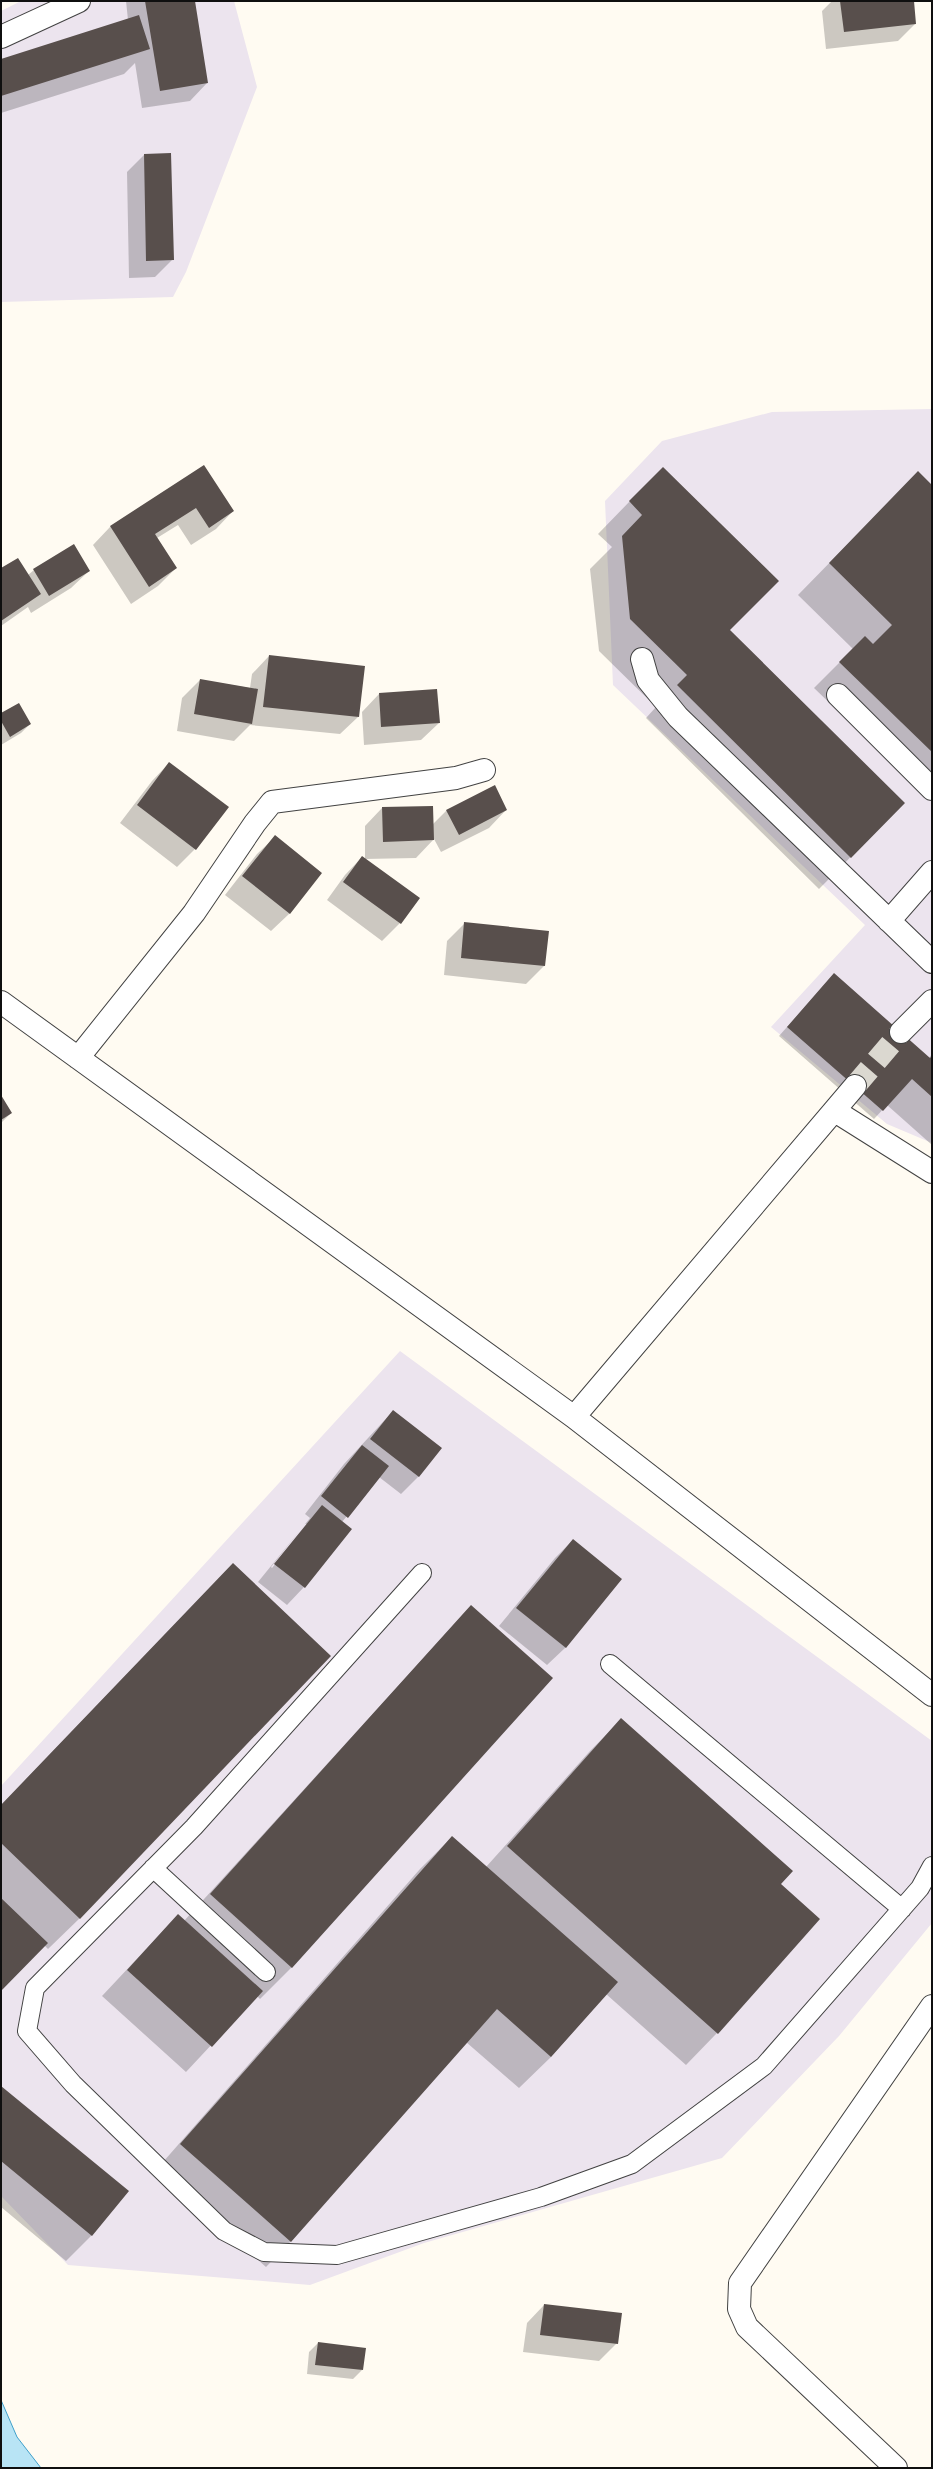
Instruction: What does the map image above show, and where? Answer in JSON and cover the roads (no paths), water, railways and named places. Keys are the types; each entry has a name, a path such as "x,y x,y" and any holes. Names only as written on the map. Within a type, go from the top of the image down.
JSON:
{"street":[{"path":"1,37 79,1"},
{"path":"642,659 648,680 678,717 932,962"},
{"path":"838,695 932,789"},
{"path":"78,1058 194,913 255,823 272,802 456,778 484,770"},
{"path":"889,921 932,872"},
{"path":"1,1002 574,1417 932,1695"},
{"path":"901,1032 932,1002"},
{"path":"574,1417 855,1086"},
{"path":"835,1111 932,1172"},
{"path":"896,2468 747,2327 739,2309 740,2283 932,2006"}],"lane":[{"path":"422,1573 194,1827 35,1988 27,2031 74,2084 224,2231 264,2252 337,2255 541,2197 632,2164 764,2066 920,1888 932,1866"},
{"path":"610,1664 902,1909"},
{"path":"153,1868 266,1972"}],"water":[{"path":"1,2400 17,2437 41,2468 1,2468"}],"tunnel":[{"path":"855,1086 901,1032"}]}
